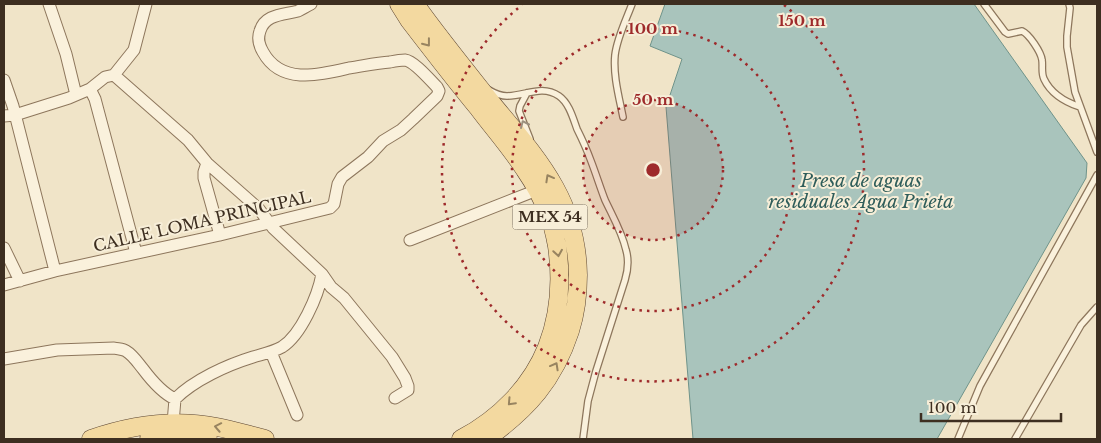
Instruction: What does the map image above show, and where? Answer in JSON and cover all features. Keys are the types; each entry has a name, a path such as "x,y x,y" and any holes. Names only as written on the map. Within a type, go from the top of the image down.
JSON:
{"main road":[{"name":"MEX 54","path":"399,4 408,20 525,170 549,213 559,262 559,298 554,324 542,359 525,385 509,404 476,431 461,439"},
{"name":"MEX 54","path":"415,4 546,172 564,204 570,222 578,261 575,312 564,347 556,364 546,381 520,412 486,439"},
{"path":"91,439 125,429 173,423 201,424 266,439"},
{"path":"149,439 167,437 208,439"}],"street":[{"path":"49,4 66,54 76,96"},
{"path":"9,116 76,96 90,89 105,76 114,75 134,50 146,4"},
{"name":"CALLE LOMA PRINCIPAL","path":"4,285 332,207 335,202 338,184 342,177 368,157 383,141 414,119 439,91 437,86 411,62 405,60 373,63 308,76 290,74 280,70 273,65 263,52 258,43 258,34 264,23 273,17 299,10 311,4"},
{"path":"114,75 188,140 207,163 259,209 268,222 344,298 402,371 408,388 395,398"},
{"path":"4,80 13,106 9,116 36,194 54,272"},
{"path":"90,89 95,99 136,253"},
{"path":"207,163 204,178 220,235"},
{"path":"410,240 537,190"},
{"path":"4,248 20,280"},
{"path":"173,423 176,399 188,387 198,380 252,357 271,352 292,339 309,313 320,286 322,274"},
{"path":"4,360 69,349 114,348 126,351 163,391 176,399"},
{"path":"271,352 297,415"}],"lane":[{"path":"623,117 615,70 615,57 632,4"},
{"path":"984,4 1004,32 1008,34 1022,31 1028,34 1040,53 1043,78 1049,88 1063,100 1080,107"},
{"path":"1069,4 1067,47 1074,92 1097,152"},
{"path":"477,85 506,96 539,90 553,92 559,96 569,109 605,199 622,235 628,259 628,270 596,371 590,394 583,439"},
{"path":"527,93 519,111 535,156"},
{"path":"958,439 980,386 1097,175"},
{"path":"1016,439 1081,325 1097,307"}],"water":[{"name":"Presa de aguas residuales Agua Prieta","path":"665,4 974,4 1087,163 1086,178 937,439 693,439 666,107 682,59 650,46"}]}
